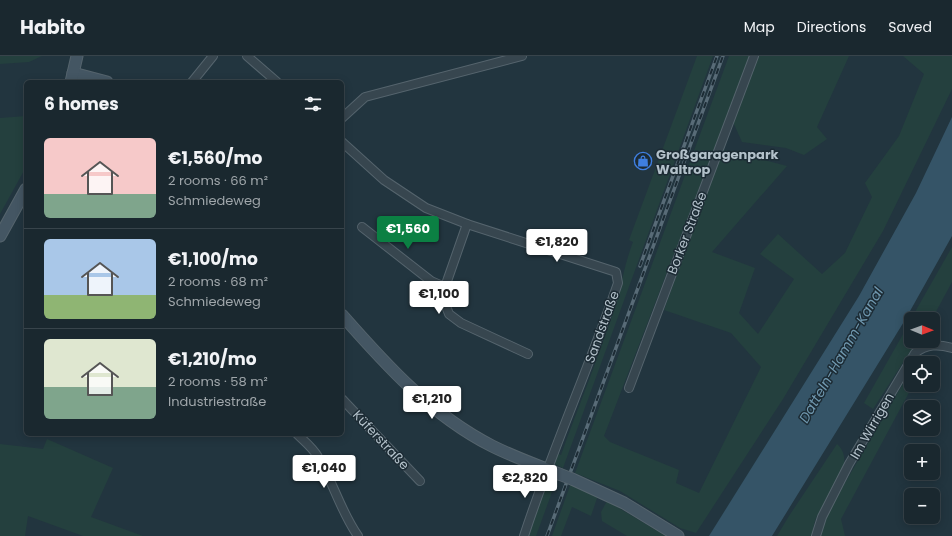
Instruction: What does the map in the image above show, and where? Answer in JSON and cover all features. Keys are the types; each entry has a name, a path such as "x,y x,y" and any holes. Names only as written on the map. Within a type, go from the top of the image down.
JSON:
{"main road":[{"path":"76,56 72,78 90,80"},
{"path":"0,236 24,192"},
{"path":"344,317 386,364 422,398 492,446 572,479 624,503 678,536"}],"street":[{"path":"194,80 212,56"},
{"path":"247,56 275,80"},
{"path":"344,116 365,97 522,56"},
{"name":"Borker Straße","path":"629,388 754,56"},
{"name":"Sandstraße","path":"344,144 384,180 426,208 466,224 613,270 618,277 618,283 594,351 546,469 524,536"},
{"path":"466,224 445,287 444,301 449,314 461,323 528,354"},
{"path":"362,227 431,281 445,287"},
{"name":"Im Wirrigen","path":"816,536 822,517 849,464 915,353 920,349 933,345 952,348"},
{"name":"Küferstraße","path":"344,401 420,481"},
{"path":"299,436 317,455 351,526 358,536"}],"green space":[{"path":"0,56 42,56 29,62 0,64"},
{"path":"697,56 713,56 563,468 554,464 556,453 561,455 607,331 633,242 629,240"},
{"path":"729,56 750,56 604,436 610,442 679,470 676,483 699,493 761,367 731,333 664,310 722,149 787,166 712,252 755,268 739,313 758,334 794,279 760,254 778,234 822,274 845,253 872,197 865,183 899,136 924,74 903,56 952,56 952,89 883,231 783,399 696,533 680,528 620,491 575,473"},
{"path":"758,56 849,56 817,127 827,139 804,155 786,148 742,142 733,122"},
{"path":"24,116 24,171 0,214 0,118"},
{"path":"952,247 952,282 936,312 915,312"},
{"path":"904,332 904,348 912,348 907,356 904,356 904,361 873,409 864,403"},
{"path":"904,382 904,392 909,392 841,519 845,536 821,536 825,517"},
{"path":"47,439 113,468 91,517 143,536 83,536 28,516 25,536 0,536 0,444 43,449"},
{"path":"837,444 843,452 844,461 842,471 832,492 816,518 812,536 777,536 789,516"},
{"path":"550,477 552,492 536,536 526,536 543,488"},
{"path":"571,483 598,495 591,516 572,507 561,536 552,536"},
{"path":"607,501 666,536 627,536 602,521 601,512"}],"water":[{"name":"Datteln-Hamm-Kanal","path":"952,117 952,236 909,312 904,312 904,322 772,536 709,536 859,296 916,193"}],"railway":[{"path":"640,266 717,56"},
{"path":"547,536 723,56"}],"place":[{"name":"Großgaragenpark Waltrop","path":"643,161"}]}
